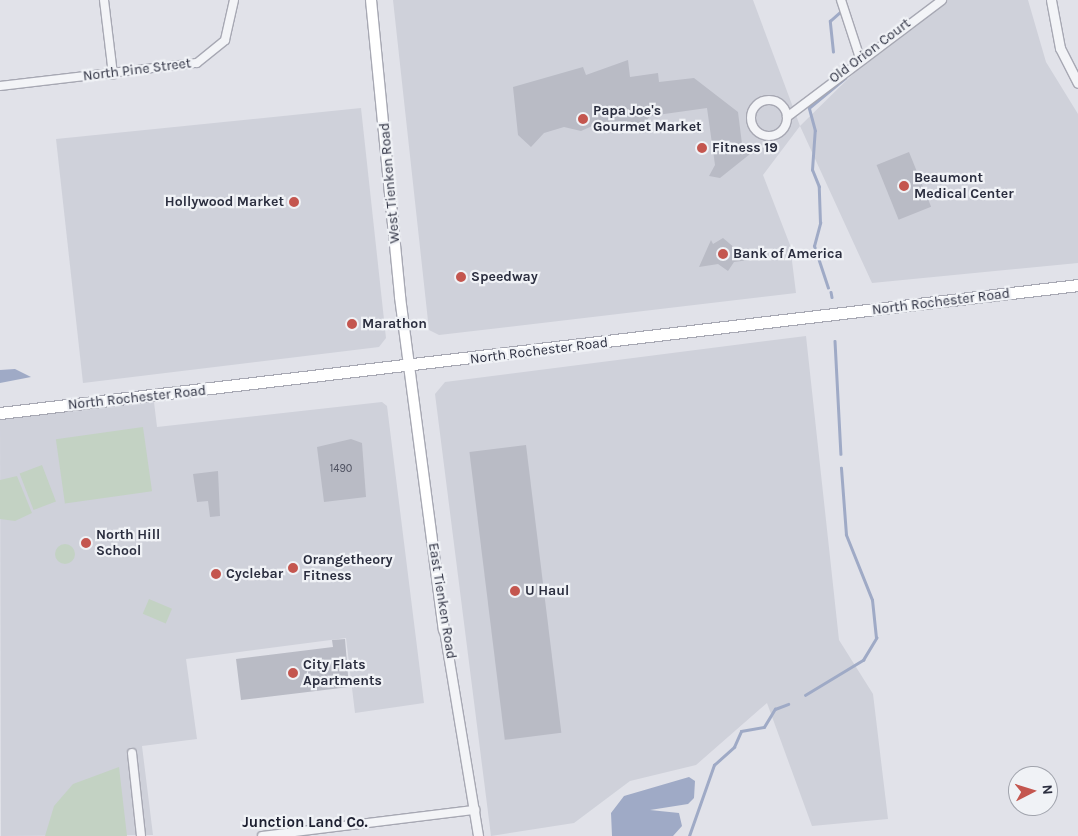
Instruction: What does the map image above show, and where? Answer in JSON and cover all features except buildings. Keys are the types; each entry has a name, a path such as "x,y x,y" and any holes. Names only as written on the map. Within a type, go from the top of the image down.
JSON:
{"main road":[{"name":"West Tienken Road","path":"371,0 409,366"},
{"name":"North Rochester Road","path":"0,413 409,366 1078,285"},
{"name":"East Tienken Road","path":"409,366 444,630"}],"street":[{"path":"104,0 113,74"},
{"name":"North Pine Street","path":"0,86 113,74 209,57 225,40 234,0"},
{"path":"841,0 860,58"},
{"name":"Old Orion Court","path":"787,117 860,58 942,0"},
{"path":"1051,0 1060,48 1078,83"},
{"path":"782,105 787,117 783,129 773,136 762,135 751,123 758,103 770,100 782,105 802,104"},
{"name":"East Tienken Road","path":"444,630 478,836"},
{"path":"132,753 141,836"},
{"path":"262,836 475,810"}],"shaded area":[{"path":"393,0 753,0 800,126 763,175 790,245 796,293 439,335 429,330"},
{"path":"946,0 1028,0 1046,62 1078,114 1078,263 872,283 800,126 857,70"},
{"path":"361,108 386,338 379,347 83,383 56,139"},
{"path":"806,336 839,640 873,694 888,819 812,826 767,703 696,765 630,781 574,823 491,836 435,394 445,382"},
{"path":"154,402 157,427 382,402 387,406 424,703 355,713 346,638 186,659 197,739 142,746 153,835 1,836 0,419"}],"green space":[{"path":"143,427 152,491 65,504 56,439"},
{"path":"42,465 56,501 34,510 20,474"},
{"path":"17,476 32,513 15,521 0,519 0,480"},
{"path":"65,544 72,547 75,554 72,561 65,564 58,561 55,554 58,547"},
{"path":"149,599 172,609 166,623 143,614"},
{"path":"119,767 127,836 45,836 54,806 73,784"}],"water":[{"path":"15,369 31,377 0,383 0,370"},
{"path":"689,777 695,781 694,798 688,804 650,810 679,813 682,826 673,836 612,836 611,813 624,796"}],"waterway":[{"path":"833,52 830,21 839,13"},
{"path":"828,288 814,246 820,223 819,187 812,170 815,131 809,108 845,78"},
{"path":"831,292 832,297"},
{"path":"835,341 841,454"},
{"path":"805,695 863,660 876,638 872,600 846,535 841,468"},
{"path":"689,836 714,765 734,747 741,731 764,727 775,709 788,704"}],"place":[{"name":"Papa Joe's Gourmet Market","path":"583,119"},
{"name":"Fitness 19","path":"702,148"},
{"name":"Beaumont Medical Center","path":"904,186"},
{"name":"Hollywood Market","path":"294,202"},
{"name":"Bank of America","path":"723,254"},
{"name":"Speedway","path":"461,277"},
{"name":"Marathon","path":"352,324"},
{"name":"North Hill School","path":"86,543"},
{"name":"Orangetheory Fitness","path":"293,568"},
{"name":"Cyclebar","path":"216,574"},
{"name":"U Haul","path":"515,591"},
{"name":"City Flats Apartments","path":"293,673"}],"district":[{"name":"Junction Land Co.","path":"305,823"}]}
